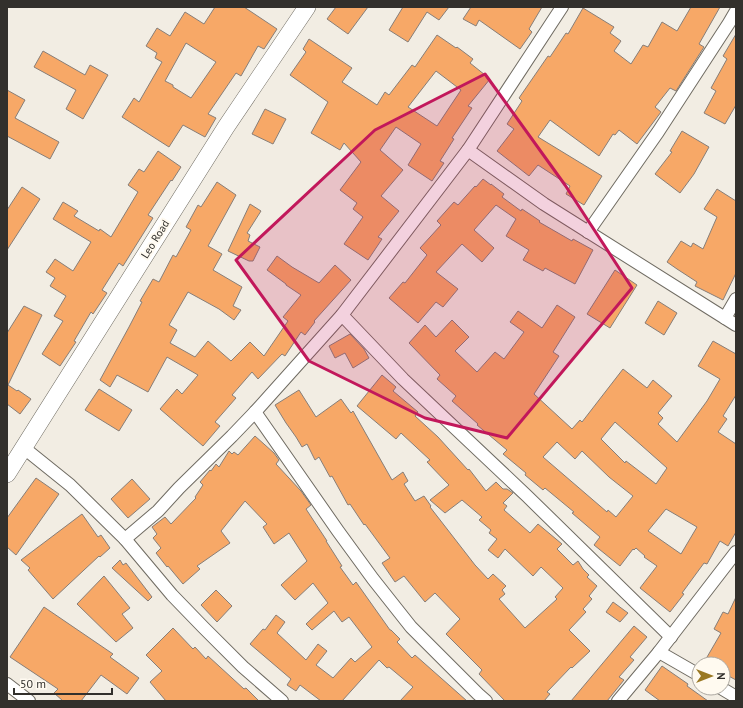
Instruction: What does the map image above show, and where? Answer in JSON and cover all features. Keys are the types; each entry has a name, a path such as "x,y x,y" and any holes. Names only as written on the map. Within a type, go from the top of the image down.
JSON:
{"street":[{"name":"Leo Road","path":"7,474 226,127 307,7"},
{"path":"125,539 158,511 255,412 342,315 468,150 562,7"},
{"path":"588,232 658,132 736,11"},
{"path":"468,150 544,204 736,325"},
{"path":"725,318 736,299"},
{"path":"342,315 402,379 527,496 671,637"},
{"path":"255,412 338,531 411,627 486,701"},
{"path":"24,448 70,485 125,539 172,595 203,627 243,667 282,701"},
{"path":"618,701 660,652 736,552"},
{"path":"660,652 691,671"},
{"path":"7,684 29,701"}],"highlighted area":[{"path":"485,74 565,185 632,288 507,438 425,418 309,361 236,260 375,130"}],"building":[{"path":"215,7 244,7 277,29 264,49 258,46 241,76 236,73 208,114 216,118 205,137 183,125 169,147 122,117 134,98 139,102 162,62 155,58 157,53 146,46 157,28 170,36 185,12 204,24","holes":["186,43 216,62 191,98 165,81"]},
{"path":"336,7 368,7 348,34 327,19"},
{"path":"403,7 449,7 439,20 427,12 408,42 389,30"},
{"path":"471,7 542,7 529,29 532,32 520,49 479,20 476,26 463,19"},
{"path":"691,7 720,7 699,44 704,47 676,91 670,88 655,107 661,112 637,144 619,130 615,135 613,134 599,156 550,120 538,137 602,176 584,205 566,194 570,186 538,165 529,176 497,151 514,129 507,124 522,101 519,98 548,56 550,57 566,33 568,34 583,8 614,27 610,33 621,41 614,51 631,64 643,45 648,47 662,22 677,31"},
{"path":"736,34 736,105 725,124 704,113 716,91 711,88 727,59 723,56"},
{"path":"437,35 473,59 470,63 490,79 468,106 472,108 452,138 454,139 440,161 444,163 432,181 408,165 421,144 396,127 380,150 403,170 381,196 399,211 378,237 382,239 368,260 344,244 363,217 353,209 357,203 340,190 361,162 344,143 340,150 311,133 328,102 290,75 306,52 303,49 309,39 352,68 342,82 377,105 385,92 389,95 412,65 415,67","holes":["436,71 461,90 437,126 408,107"]},
{"path":"43,51 85,75 90,65 108,75 83,119 66,109 76,90 34,67"},
{"path":"7,90 25,100 15,118 59,142 50,159 7,136"},
{"path":"265,109 286,119 273,144 252,134"},
{"path":"682,131 709,147 694,174 680,193 655,174 672,152 670,151"},
{"path":"158,151 181,167 148,215 153,218 123,266 119,263 102,290 107,293 93,314 91,312 74,341 76,342 60,366 42,354 63,321 54,316 66,296 50,286 55,278 46,272 55,259 73,271 91,242 53,219 63,202 78,211 74,216 99,231 100,229 111,237 138,192 128,185 139,169 144,172"},
{"path":"483,179 504,194 502,197 521,211 522,209 540,221 539,222 572,241 573,239 593,250 575,284 545,268 543,271 523,260 529,250 506,236 516,219 496,205 474,230 494,248 482,262 462,244 436,272 458,289 443,307 436,302 418,323 389,298 403,282 405,283 427,255 420,248 441,225 437,221 454,202 458,205"},
{"path":"217,182 236,195 208,246 222,254 213,270 242,287 233,306 241,310 234,320 219,309 188,292 169,325 177,330 170,343 195,357 208,341 231,361 250,342 264,356 288,321 283,317 301,295 267,270 277,256 319,283 335,265 351,280 314,321 315,322 305,335 301,332 285,356 282,354 258,379 252,372 232,395 236,398 215,422 220,426 203,446 160,409 177,389 182,394 198,375 167,357 148,392 117,375 110,387 100,380 142,302 140,301 153,279 159,282 173,255 176,257 191,230 186,227 198,205 201,207"},
{"path":"22,187 40,199 7,250 7,210"},
{"path":"717,189 736,201 736,273 723,300 695,286 697,282 667,262 681,241 691,247 693,243 703,249 717,217 704,209"},
{"path":"250,204 261,211 247,233 250,235 248,241 260,247 253,261 249,261 228,251"},
{"path":"615,270 637,285 610,328 587,314"},
{"path":"658,301 677,313 664,335 645,323"},
{"path":"557,305 575,317 553,352 559,356 534,394 572,429 580,420 582,422 623,369 647,388 653,380 672,396 658,413 663,418 658,424 677,442 707,401 720,379 698,366 713,341 736,354 736,395 723,416 727,419 718,432 736,444 736,532 728,546 720,541 707,564 704,563 682,593 684,594 670,612 640,588 657,566 644,557 645,556 636,548 634,550 633,549 620,566 594,545 600,537 572,513 574,512 545,488 543,490 525,475 526,473 503,454 507,450 477,425 478,424 452,401 456,396 437,379 440,375 409,343 425,325 436,337 452,320 469,337 455,351 477,372 495,352 504,359 524,332 510,322 518,311 542,328","holes":["615,422 667,468 656,484 626,461 625,463 601,439","557,442 575,459 582,451 609,477 633,496 616,517 608,510 607,512 543,457","666,509 697,527 681,554 648,531"]},
{"path":"24,306 42,315 8,385 31,399 20,414 7,404 7,333"},
{"path":"350,334 364,349 369,358 353,368 345,353 335,358 329,346"},
{"path":"382,375 396,387 393,391 418,412 415,416 438,437 468,470 469,469 486,491 496,482 503,489 507,489 513,493 503,503 507,506 504,510 530,533 538,524 562,544 557,549 573,565 578,561 589,575 587,577 597,586 589,596 592,599 583,609 586,612 569,630 590,651 572,668 571,667 547,692 550,694 544,701 505,701 479,674 482,670 446,634 460,619 435,593 425,602 404,576 395,582 382,563 390,558 365,524 364,525 350,504 348,505 332,476 330,477 319,457 315,460 307,444 302,447 275,405 299,390 316,417 341,399 351,413 353,411 392,480 403,472 408,481 404,484 415,501 424,496 431,506 430,507 475,565 488,579 493,574 506,586 502,590 505,594 499,599 525,628 557,599 555,597 563,588 541,567 533,576 505,549 498,558 488,550 497,539 489,533 491,530 479,520 482,517 462,500 445,513 430,500 449,485 427,462 430,460 401,433 396,439 357,406"},
{"path":"99,389 132,410 119,431 85,410"},
{"path":"255,436 274,453 279,460 276,464 301,491 311,505 306,509 342,566 340,567 353,585 356,582 390,630 400,639 397,642 412,658 415,655 467,701 400,701 413,687 389,667 387,668 379,660 342,701 321,701 300,685 296,691 287,685 291,679 250,644 263,629 265,630 276,615 285,622 277,633 306,660 318,644 327,651 316,665 333,678 351,658 355,662 372,647 349,617 342,622 334,611 312,630 306,624 328,603 313,583 295,600 281,585 307,561 289,533 274,544 263,527 267,524 245,501 221,531 230,543 197,566 200,569 183,584 168,566 167,567 156,553 161,548 153,538 157,534 152,527 165,517 171,524 196,498 195,497 203,485 200,482 210,470 211,471 216,464 219,467 229,451 232,454 234,452 238,455"},
{"path":"36,478 59,494 16,555 7,547 7,518"},
{"path":"132,479 150,499 128,518 111,499"},
{"path":"82,514 98,537 101,535 110,548 100,557 99,556 53,599 28,570 30,568 21,560"},
{"path":"120,560 123,565 126,563 152,597 148,601 112,568"},
{"path":"104,576 130,608 122,614 133,628 116,642 77,604"},
{"path":"216,590 232,606 217,622 201,605"},
{"path":"736,597 736,680 731,677 731,656 708,656 721,633 714,629 723,612 728,614"},
{"path":"613,602 628,613 620,622 606,612"},
{"path":"44,607 113,654 110,657 139,678 127,694 101,675 81,701 63,701 54,693 58,689 10,657"},
{"path":"634,626 647,637 630,657 634,660 619,677 624,680 607,701 571,701"},
{"path":"173,628 193,649 195,647 206,659 208,656 259,701 166,701 150,682 162,671 146,655"},
{"path":"662,666 688,684 687,686 691,689 691,696 701,696 708,701 660,701 645,690"}]}
